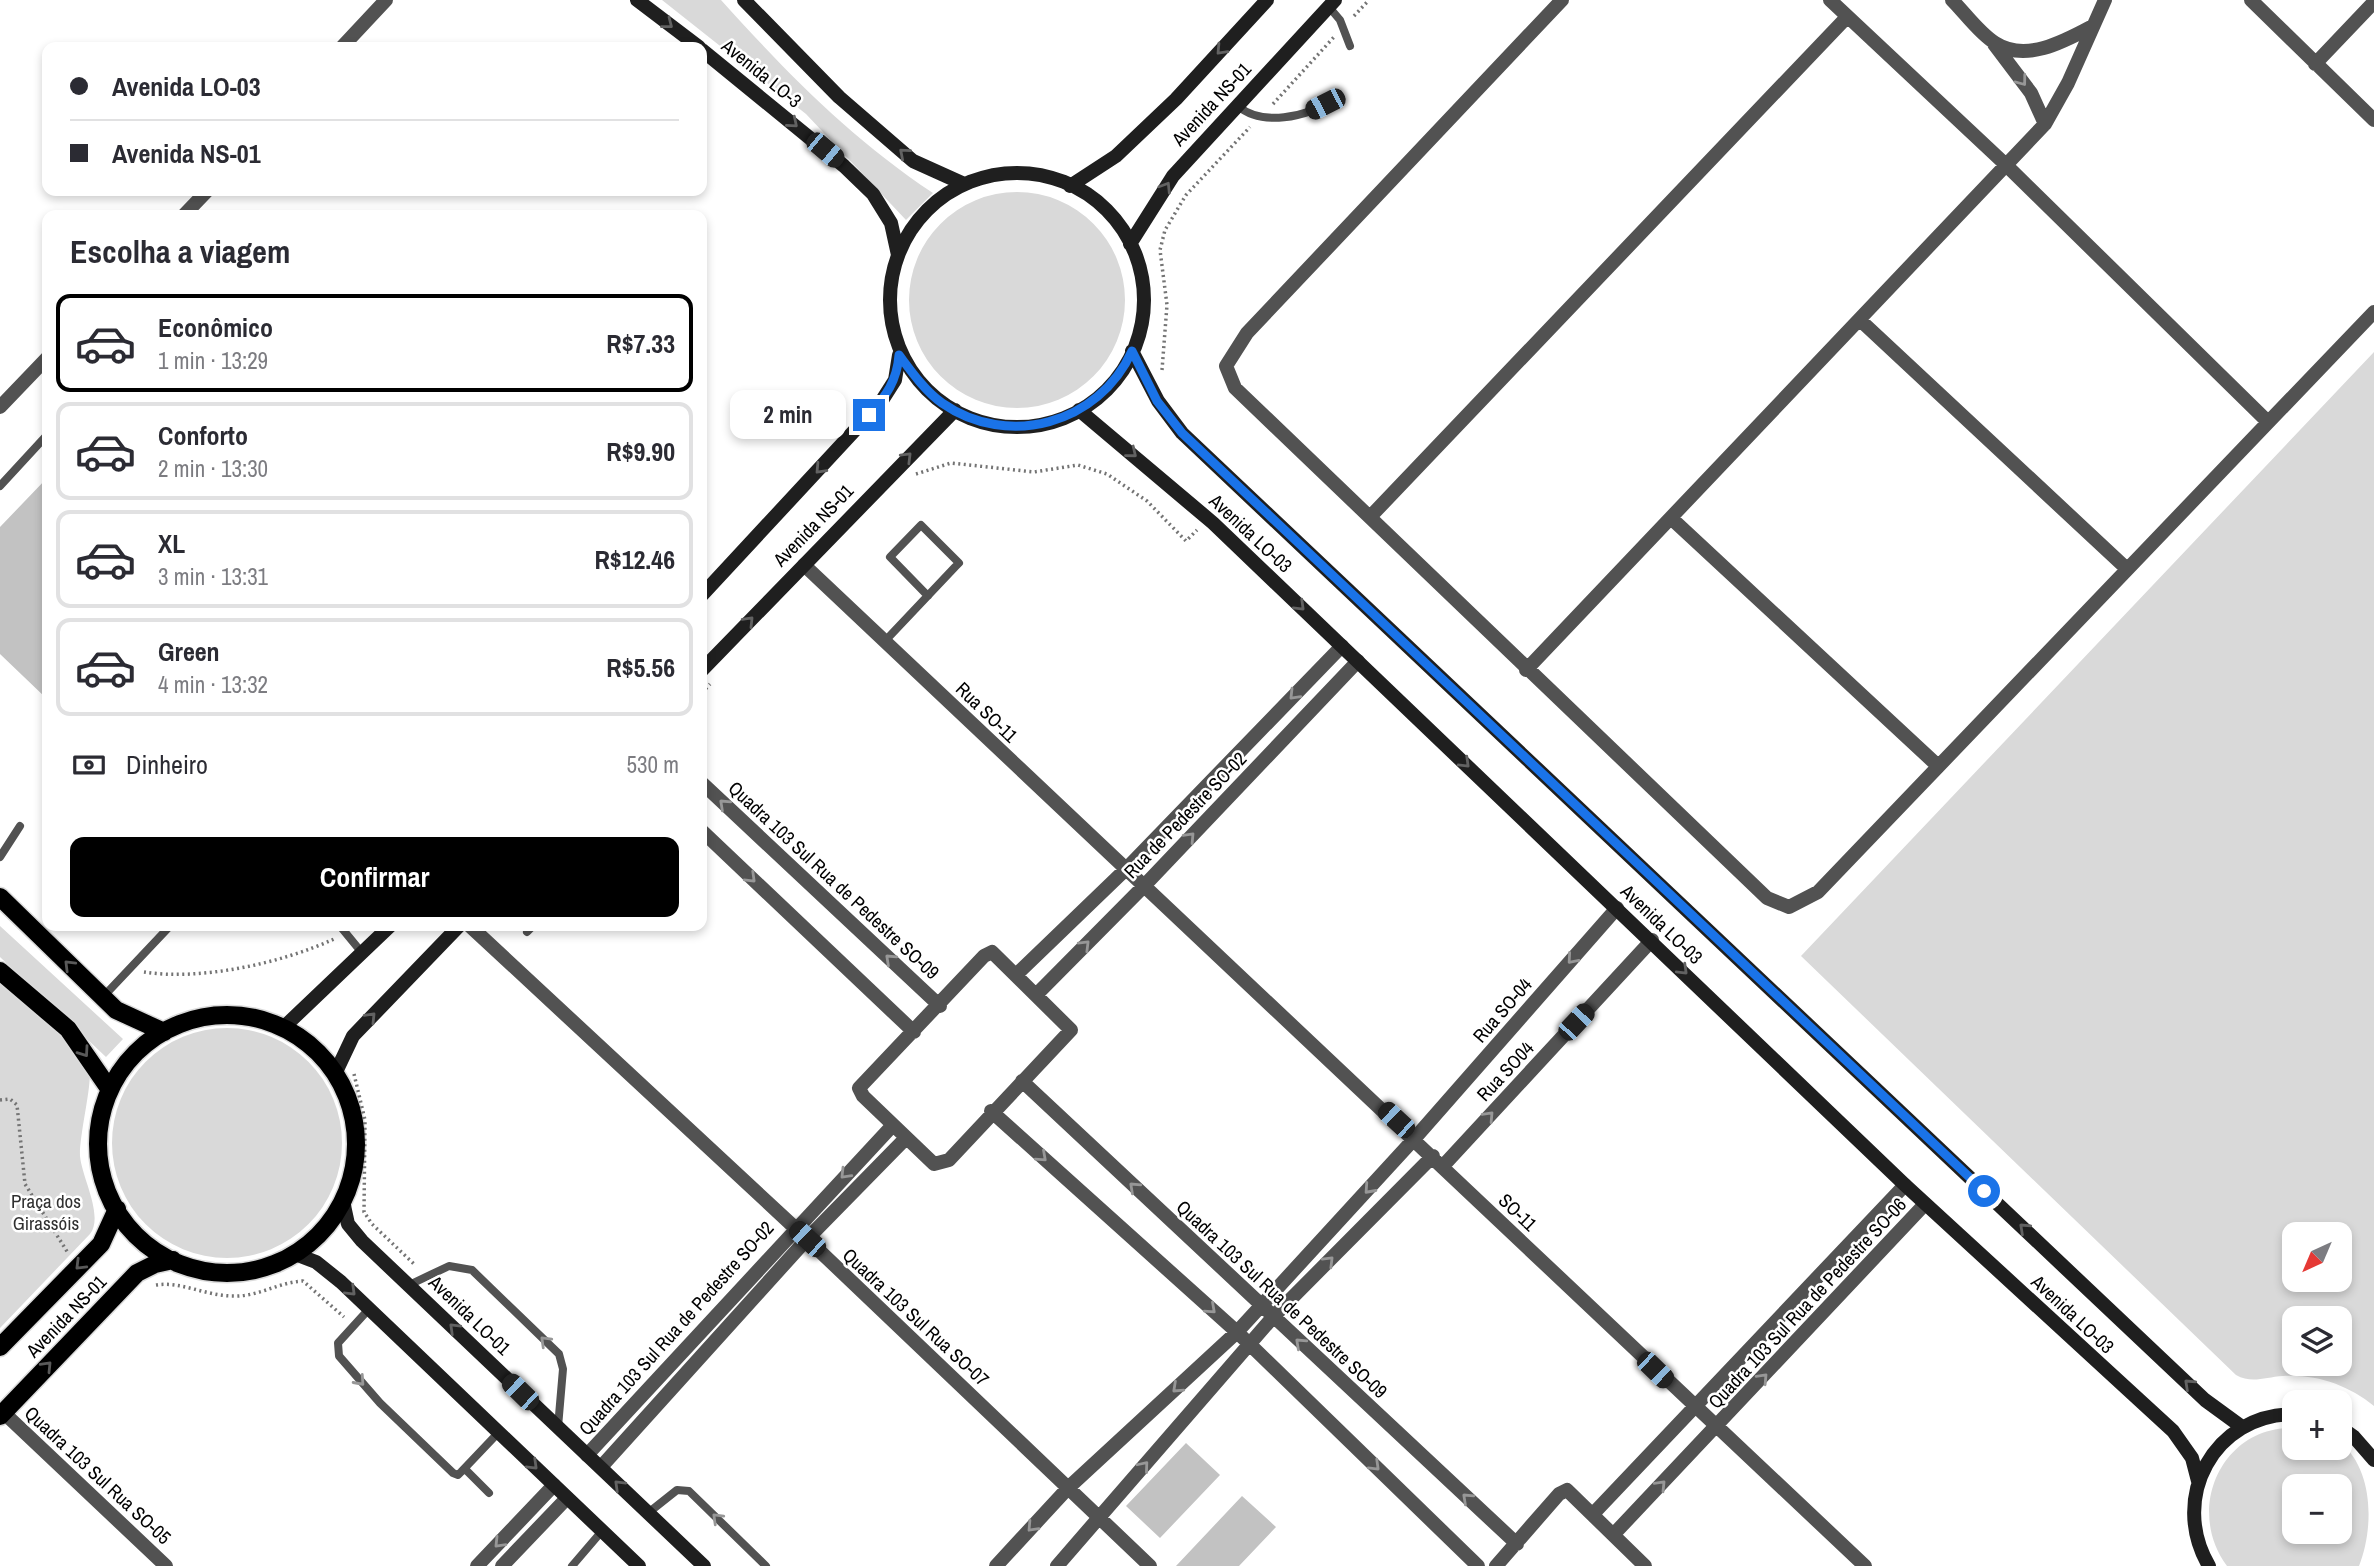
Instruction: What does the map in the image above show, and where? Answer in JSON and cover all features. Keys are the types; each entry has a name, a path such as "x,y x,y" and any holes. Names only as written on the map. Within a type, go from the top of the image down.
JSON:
{"main road":[{"path":"0,897 116,1010 164,1032"},
{"path":"0,971 68,1029 110,1090"},
{"path":"223,1015 251,1017 283,1028 344,1072 356,1139 354,1167 343,1201 320,1234 295,1254 265,1267 237,1272 208,1271 173,1260 141,1239 117,1209 107,1188 99,1155 100,1122 110,1090 134,1055 164,1032 190,1020 223,1015"},
{"name":"Avenida NS-01","path":"0,1347 104,1241 117,1209"},
{"name":"Avenida NS-01","path":"2,1414 137,1273 155,1264 173,1260"}],"street":[{"path":"347,42 386,0"},
{"name":"Avenida LO-3","path":"637,0 692,42"},
{"name":"Avenida LO-3","path":"744,0 839,97 912,161 964,184"},
{"name":"Avenida NS-01","path":"1070,186 1116,156 1176,99 1267,0"},
{"path":"1562,0 1247,332 1227,361 1228,376 1235,388 1526,670 1767,898 1789,907 1818,892 2374,312"},
{"path":"1830,0 2005,164 2268,422"},
{"path":"1952,0 1994,43 2031,93 2045,124"},
{"path":"2251,0 2374,120"},
{"path":"1526,670 2045,124 2068,83 2103,1"},
{"path":"2315,64 2374,2"},
{"name":"Avenida NS-01","path":"1130,244 1173,176 1332,4"},
{"path":"1370,517 1847,17"},
{"path":"1994,43 2016,51 2028,52 2064,41 2094,26"},
{"name":"Avenida LO-3","path":"707,54 844,166 873,194 891,223 898,255"},
{"path":"1004,173 1045,176 1070,186 1083,191 1114,218 1130,244 1144,293 1140,334 1123,372 1095,402 1059,421 1018,428 978,421 941,402 899,355 889,295 898,255 913,225 936,201 964,184 1004,173"},
{"path":"189,210 201,196"},
{"path":"1860,320 2127,569"},
{"name":"Avenida LO-03","path":"1132,351 1157,401 1182,433 2205,1400 2242,1427"},
{"name":"Avenida NS-01","path":"707,590 881,402 895,380 899,355"},
{"path":"0,407 42,363"},
{"name":"Avenida NS-01","path":"707,665 955,410"},
{"name":"Avenida LO-03","path":"1079,410 1208,519 1652,940 1905,1185 2173,1431 2192,1458 2198,1481"},
{"path":"1671,518 1938,766"},
{"name":"Rua SO-11","path":"804,565 1143,887"},
{"name":"Rua de Pedestre SO-02","path":"1017,974 1125,870 1342,646"},
{"name":"Rua de Pedestre SO-02","path":"1037,994 1143,887 1357,661"},
{"name":"Quadra 103 Sul Rua de Pedestre SO-09","path":"707,788 940,1006"},
{"path":"707,836 914,1032"},
{"name":"SO-11","path":"1143,887 1415,1138 1694,1408 1865,1566"},
{"name":"Rua SO-04","path":"996,1566 1068,1488 1261,1307 1415,1138 1617,908"},
{"path":"283,1028 385,931"},
{"path":"344,1072 353,1036 454,931"},
{"name":"Quadra 103 Sul Rua SO-07","path":"475,931 807,1239 1150,1566"},
{"name":"Rua SO04","path":"1057,1566 1273,1317 1438,1161 1652,940"},
{"path":"988,953 995,953 1017,974 1071,1030 944,1163 931,1163 859,1088 988,953"},
{"name":"Quadra 103 Sul Rua de Pedestre SO-09","path":"1022,1081 1517,1544"},
{"path":"991,1111 1249,1343 1478,1566"},
{"path":"794,1228 892,1125"},
{"path":"807,1239 906,1138"},
{"name":"Quadra 103 Sul Rua de Pedestre SO-06","path":"1593,1514 1905,1185"},
{"name":"Avenida LO-01","path":"343,1201 347,1220 356,1234 704,1566"},
{"name":"Quadra 103 Sul Rua de Pedestre SO-06","path":"1614,1534 1926,1204"},
{"name":"Quadra 103 Sul Rua de Pedestre SO-02","path":"587,1455 794,1228"},
{"name":"Quadra 103 Sul Rua de Pedestre SO-02","path":"601,1467 807,1239"},
{"path":"295,1254 325,1268 639,1566"},
{"name":"Quadra 103 Sul Rua SO-05","path":"2,1414 166,1566"},
{"path":"2204,1562 2193,1515 2198,1481 2213,1453 2242,1427 2267,1417 2282,1415"},
{"path":"2352,1436 2374,1460"},
{"path":"477,1566 554,1485"},
{"path":"1496,1566 1564,1491 1570,1492 1645,1566"},
{"path":"502,1566 567,1497"}],"lane":[{"path":"1332,4 1350,46"},
{"path":"1238,106 1246,113 1260,117 1310,111 1330,100"},
{"path":"0,486 42,440"},
{"path":"885,642 959,563 921,525 890,559 928,596"},
{"path":"0,858 20,826"},
{"path":"102,998 165,931"},
{"path":"345,931 363,954"},
{"path":"409,1285 449,1266 472,1270 559,1354 563,1369 558,1427"},
{"path":"369,1309 338,1343 339,1356 380,1403 453,1473 458,1475 465,1469 499,1432"},
{"path":"465,1469 489,1493"},
{"path":"648,1513 677,1490 689,1491 766,1566"},
{"path":"572,1566 602,1531"}],"path":[{"path":"1162,381 1161,347 1167,305 1160,250 1165,230 1186,195 1369,0"},
{"path":"914,474 951,463 1034,472 1078,466 1107,474 1147,501 1186,541 1208,519"},
{"path":"707,688 720,675"},
{"path":"128,970 177,976 237,967 302,952 339,931"},
{"path":"344,1072 365,1120 365,1212 372,1224 414,1264"},
{"path":"0,1100 10,1099 17,1105 25,1184 78,1268"},
{"path":"149,1289 170,1284 208,1294 244,1296 303,1281 345,1319"}],"green space":[{"path":"662,0 721,0 771,54 847,127 933,193 906,220 806,114"},
{"path":"1017,192 1038,194 1058,201 1077,210 1093,224 1107,240 1116,259 1123,279 1123,321 1116,341 1107,360 1093,376 1077,390 1058,399 1038,406 1017,408 996,406 976,399 957,390 941,376 927,360 918,341 911,321 909,300 911,279 918,259 927,240 941,224 957,210 976,201 996,194"},
{"path":"2374,352 2374,1406 2352,1390 2332,1382 2296,1376 2352,1376 2352,1306 2282,1306 2283,1376 2253,1380 2236,1375 1801,956"},
{"path":"0,926 123,1039 106,1057 0,957"},
{"name":"Praça dos Girassóis","path":"0,978 74,1048 89,1071 80,1156 95,1217 90,1234 0,1328"},
{"path":"216,1028 238,1028 271,1036 309,1061 334,1099 340,1120 340,1166 334,1187 309,1225 271,1250 238,1258 216,1258 183,1250 145,1225 120,1187 112,1154 112,1132 120,1099 145,1061 183,1036"},
{"path":"2282,1429 2282,1460 2352,1460 2352,1456 2365,1484 2368,1500 2367,1535 2359,1566 2227,1566 2215,1544 2209,1521 2210,1497 2217,1475 2230,1456 2247,1441 2268,1431"}],"building":[{"path":"42,483 42,694 0,654 0,527"},
{"path":"1186,1443 1220,1475 1160,1538 1126,1506"},
{"path":"1242,1496 1276,1527 1239,1566 1176,1566"}],"route":[{"path":"869,415 890,390 897,372 899,355 912,373 941,402 978,421 1018,428 1059,421 1095,402 1123,372 1132,351 1157,401 1182,433 1984,1191"}]}
